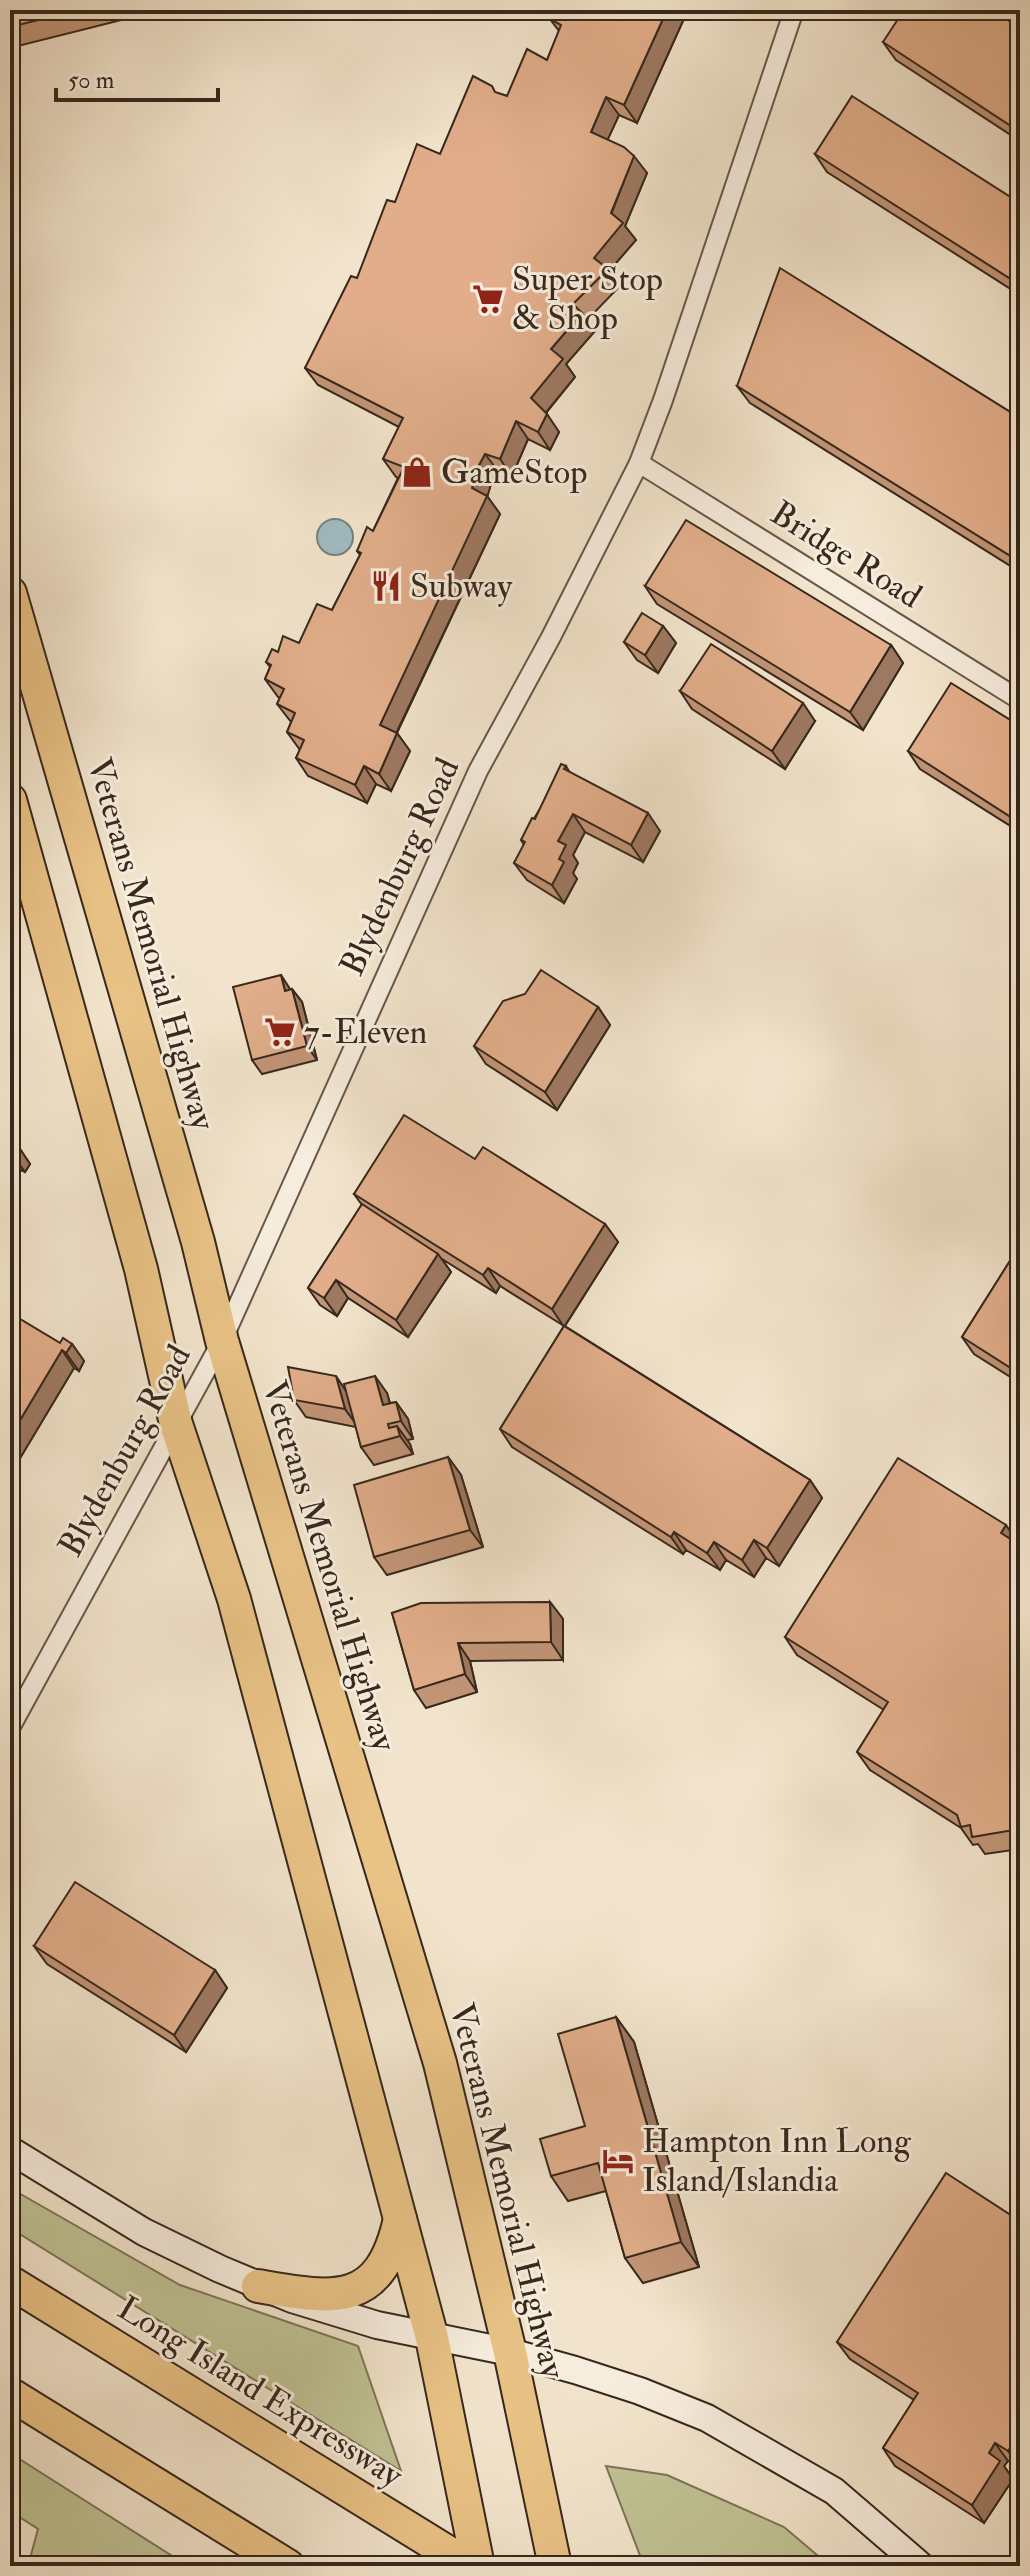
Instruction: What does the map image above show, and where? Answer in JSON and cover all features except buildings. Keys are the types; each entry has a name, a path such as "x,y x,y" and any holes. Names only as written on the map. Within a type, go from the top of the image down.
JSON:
{"highway":[{"name":"Veterans Memorial Highway","path":"10,593 198,1242 222,1341 440,2063 510,2352 555,2566"},
{"path":"10,800 141,1269 176,1424 234,1599 432,2338 478,2566"},
{"path":"258,2286 329,2295 348,2292 366,2284 380,2272 391,2254 400,2219"},
{"name":"Long Island Expressway","path":"10,2282 470,2566"},
{"path":"10,2394 288,2566"}],"main road":[{"path":"10,2150 144,2232 258,2286 326,2311 432,2338 510,2352 640,2391 707,2418 834,2491 921,2566"}],"street":[{"name":"Blydenburg Road","path":"10,1728 222,1341 478,771 551,637 639,463 794,10"},
{"name":"Bridge Road","path":"639,463 1020,700"}],"green space":[{"path":"10,2188 180,2285 358,2346 401,2471 10,2228"},
{"path":"10,2453 188,2566 28,2566 38,2529 10,2511"},
{"path":"606,2466 667,2475 784,2527 830,2566 644,2566"}],"water":[{"path":"335,519 347,525 353,537 347,549 335,555 323,549 317,537 323,525"}],"place":[{"name":"Super Stop & Shop","path":"488,299"},
{"name":"GameStop","path":"417,472"},
{"name":"Subway","path":"386,586"},
{"name":"7-Eleven","path":"280,1032"},
{"name":"Hampton Inn Long Island/Islandia","path":"618,2161"}]}
